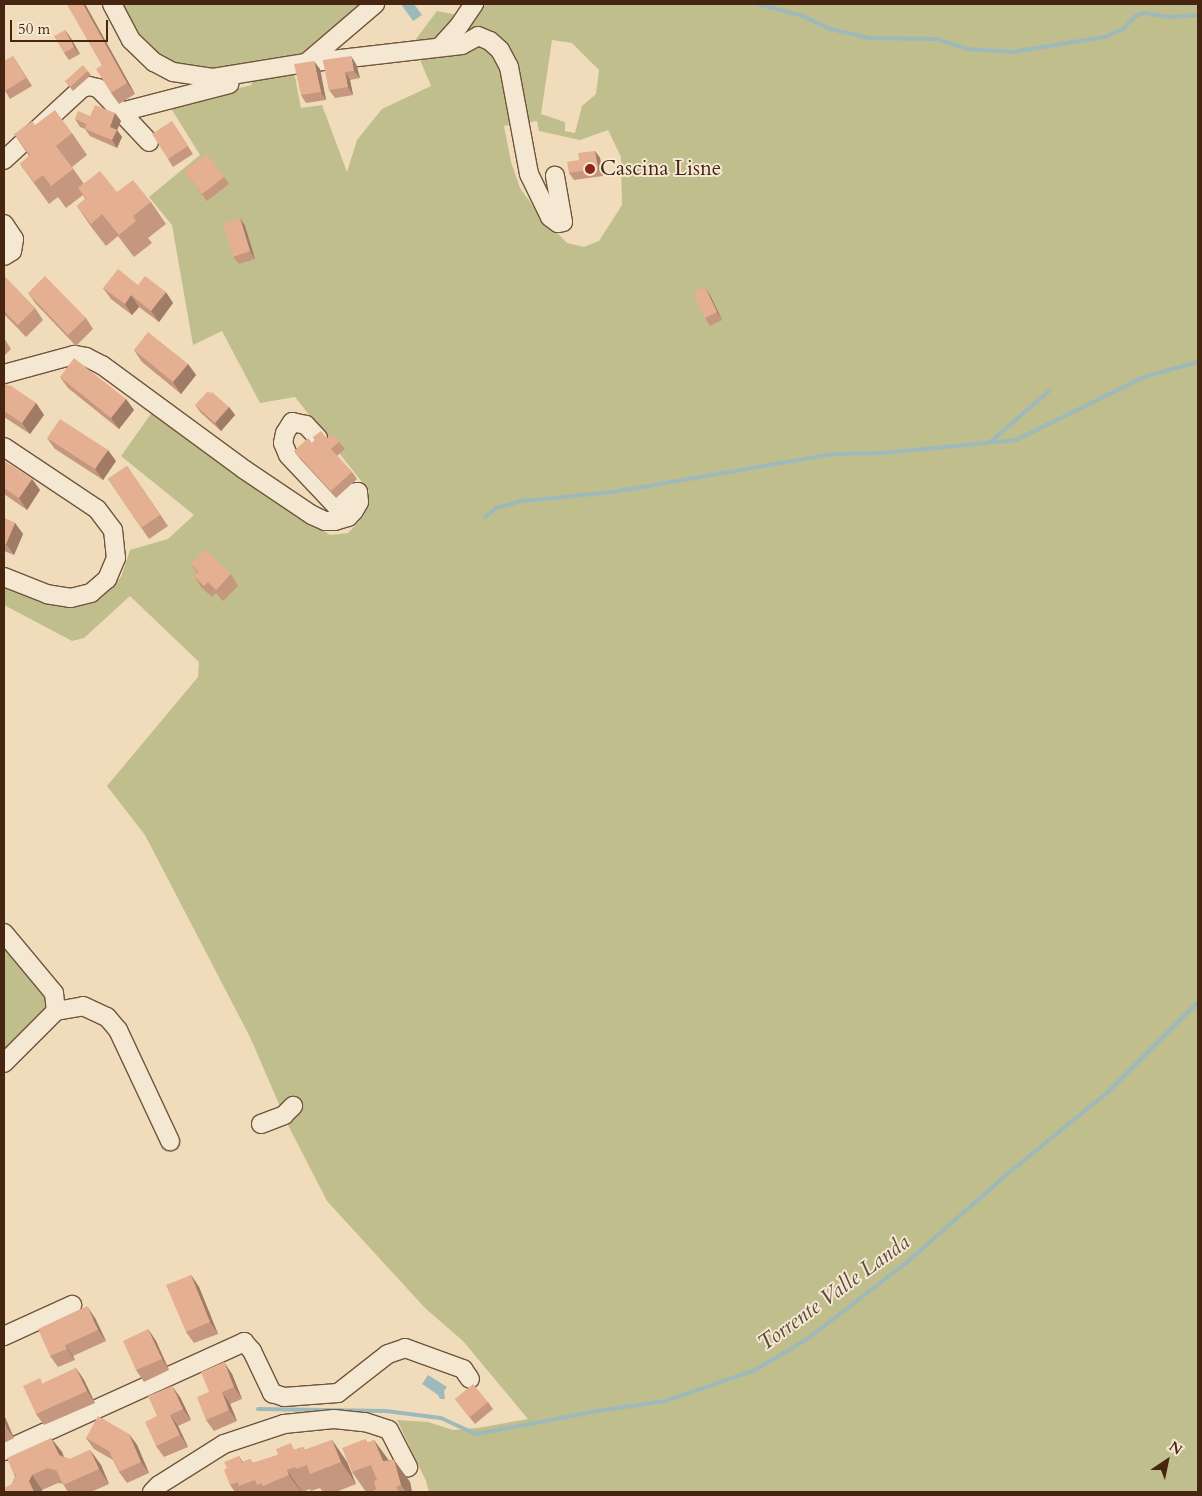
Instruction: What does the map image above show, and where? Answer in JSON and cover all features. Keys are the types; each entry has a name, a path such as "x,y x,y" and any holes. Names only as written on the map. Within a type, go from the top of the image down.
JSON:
{"street":[{"path":"112,4 132,40 154,62 173,72 213,78 306,63 365,58 462,45 478,36 490,41 500,50 509,67 529,174 550,217 558,223 563,222 555,176"},
{"path":"306,63 375,4"},
{"path":"440,47 459,26 474,4"},
{"path":"121,112 236,83 245,74"},
{"path":"4,160 82,88 90,86 98,88 148,142"},
{"path":"4,224 14,239 12,251 4,256"},
{"path":"4,374 74,355 86,357 102,365 245,470 312,515 325,521 340,513 288,456 283,443 285,433 292,422 306,425 318,438"},
{"path":"4,447 98,509 114,530 116,558 107,579 91,593 71,598 46,594 4,577"},
{"path":"4,934 54,992 56,1011"},
{"path":"4,1063 56,1011 82,1006 107,1017 118,1030 170,1141"},
{"path":"261,1124 284,1115 293,1106"},
{"path":"4,1336 72,1305"},
{"path":"4,1451 244,1342 252,1351 272,1393 284,1397 338,1393 388,1354 406,1348 463,1369 470,1379"},
{"path":"152,1492 159,1485 224,1444 284,1424 334,1419 365,1422 389,1430 408,1467"}],"shaded area":[{"path":"122,4 368,4 312,54 196,73 166,62 141,44"},
{"path":"478,4 1198,4 1198,1492 429,1492 426,1481 397,1420 428,1422 453,1430 478,1428 528,1419 463,1341 425,1308 327,1201 289,1127 250,1037 145,835 107,786 198,677 199,662 130,596 84,638 72,641 4,605 4,585 88,602 102,597 121,577 130,550 168,539 194,515 121,456 153,411 241,476 330,535 348,533 364,516 369,491 295,397 260,403 222,331 193,345 172,225 149,197 200,155 169,105 252,85 250,77 294,72 301,108 322,105 347,172 357,140 382,109 431,86 413,43 437,11 473,18","holes":["552,40 572,43 599,70 596,94 582,106 575,133 565,131 565,122 541,114","537,121 539,131 580,140 608,130 621,157 622,205 599,241 584,247 567,243 538,213 520,188 511,162 504,126"]},
{"path":"4,936 46,989 48,1001 43,1016 4,1053"}],"water":[{"path":"401,4 414,4 422,15 413,21"},
{"path":"428,1375 447,1387 444,1391 445,1399 440,1399 438,1395 422,1384"}],"building":[{"path":"67,4 83,4 127,83 111,93 96,69 102,65"},
{"path":"65,30 74,47 64,53 54,36"},
{"path":"13,56 26,78 5,91 4,61"},
{"path":"351,56 354,71 345,72 348,87 329,90 323,60"},
{"path":"314,61 321,92 301,95 294,64"},
{"path":"83,65 88,71 70,87 65,81"},
{"path":"95,105 115,113 110,127 117,130 112,140 85,129 86,124 75,119 78,111 90,116"},
{"path":"55,110 72,133 56,146 73,169 51,186 43,175 34,182 20,164 30,155 14,134 32,121 35,125"},
{"path":"172,121 188,146 168,159 152,134"},
{"path":"595,151 598,168 569,173 567,162 579,160 578,153"},
{"path":"207,154 224,177 202,194 184,171"},
{"path":"100,171 117,192 133,180 151,202 133,216 136,221 119,235 102,214 91,224 77,206 86,198 78,188"},
{"path":"240,218 250,251 233,257 223,224"},
{"path":"118,269 138,285 145,276 166,292 151,311 131,295 125,304 103,288"},
{"path":"4,276 35,308 18,325 4,311"},
{"path":"45,276 86,318 68,335 28,293"},
{"path":"705,287 717,312 705,318 693,293"},
{"path":"148,332 188,364 173,382 134,350"},
{"path":"74,358 126,399 111,418 60,377"},
{"path":"4,383 36,403 22,423 4,411"},
{"path":"208,391 212,392 229,407 215,423 195,405"},
{"path":"60,419 108,450 95,469 47,438"},
{"path":"321,431 327,438 332,434 339,442 331,449 352,472 331,491 294,451 308,438 312,443 316,440 313,437"},
{"path":"4,461 32,479 19,498 4,488"},
{"path":"127,466 160,515 141,528 108,479"},
{"path":"4,518 15,523 6,544 4,543"},
{"path":"205,549 231,574 216,590 208,582 204,586 194,576 198,572 191,564"},
{"path":"191,1275 210,1322 186,1332 166,1285"},
{"path":"87,1306 98,1330 65,1345 67,1349 50,1356 38,1329"},
{"path":"148,1329 162,1359 136,1370 123,1341"},
{"path":"224,1362 234,1387 222,1392 229,1410 206,1420 197,1397 209,1392 201,1372"},
{"path":"76,1368 87,1391 36,1414 23,1386 40,1378 43,1384"},
{"path":"473,1384 488,1402 470,1417 455,1399"},
{"path":"172,1386 183,1409 170,1415 180,1435 156,1446 145,1422 157,1416 148,1396"},
{"path":"98,1416 129,1434 141,1462 119,1472 109,1451 86,1438"},
{"path":"51,1438 59,1455 70,1459 90,1450 99,1469 63,1485 57,1471 48,1468 32,1475 29,1481 34,1492 4,1492 4,1488 12,1484 17,1473 14,1475 7,1458"},
{"path":"365,1439 367,1443 374,1440 383,1461 394,1460 401,1485 396,1487 399,1492 377,1492 374,1481 377,1480 371,1465 352,1472 342,1448"},
{"path":"332,1440 341,1462 310,1474 307,1465 296,1469 295,1467 287,1470 289,1475 263,1486 261,1483 257,1485 255,1480 239,1486 238,1482 230,1485 224,1470 227,1468 224,1462 239,1456 242,1463 250,1459 252,1463 278,1455 276,1449 291,1443 294,1450 303,1447 304,1450"}],"waterway":[{"path":"758,4 803,16 830,29 868,38 937,39 968,49 1012,52 1105,37 1123,29 1135,16 1144,13 1169,17 1198,15"},
{"path":"485,517 496,508 523,501 613,492 834,454 884,453 1016,440 1144,377 1198,362"},
{"path":"990,442 1049,391"},
{"name":"Torrente Valle Landa","path":"258,1409 386,1411 441,1418 476,1434 598,1411 665,1401 755,1370 806,1340 906,1263 1006,1175 1109,1091 1198,1002"}],"place":[{"name":"Cascina Lisne","path":"590,169"}]}
